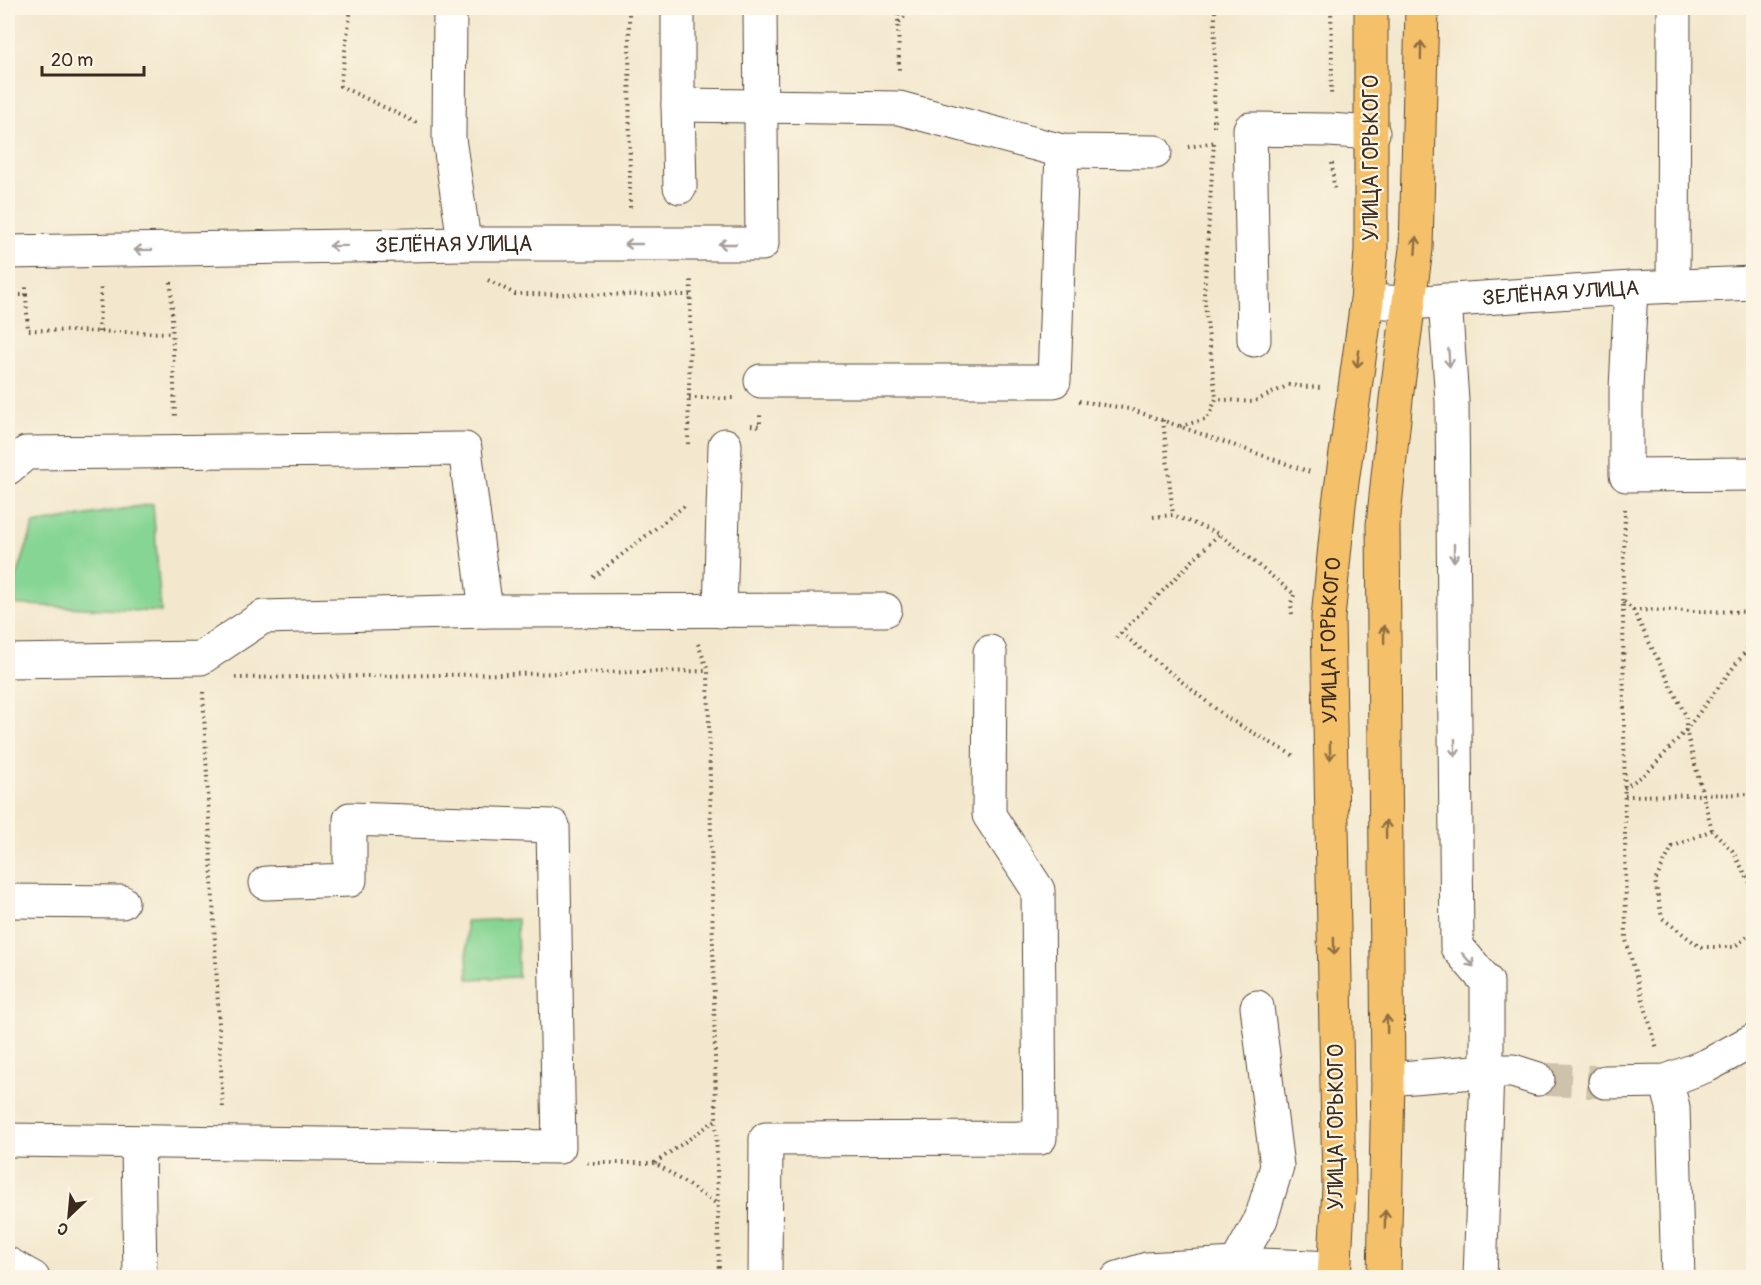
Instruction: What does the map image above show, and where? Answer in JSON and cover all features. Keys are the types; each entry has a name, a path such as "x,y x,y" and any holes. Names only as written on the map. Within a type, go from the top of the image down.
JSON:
{"main road":[{"name":"УЛИЦА ГОРЬКОГО","path":"1334,1273 1339,1188 1328,618 1339,504 1367,301 1371,250 1371,8"},
{"path":"1384,1278 1388,1078 1383,525 1416,249 1422,8"}],"street":[{"path":"450,8 449,139 462,227 462,244"},
{"path":"678,8 680,187"},
{"name":"ЗЕЛЁНАЯ УЛИЦА","path":"8,252 462,244 762,244 760,8"},
{"path":"1673,287 1674,8"},
{"path":"678,105 899,108 1062,151 1155,152"},
{"path":"1254,340 1250,129 1372,133"},
{"path":"761,381 1054,381 1062,151"},
{"name":"ЗЕЛЁНАЯ УЛИЦА","path":"1367,301 1408,303 1631,288 1754,283"},
{"path":"1631,288 1626,388 1626,475 1754,474"},
{"path":"1444,300 1452,401 1457,947 1487,982 1487,1071 1480,1278"},
{"path":"720,611 725,444"},
{"path":"8,468 26,453 465,449 486,611"},
{"path":"8,661 201,668 263,617 486,611 885,610"},
{"path":"765,1278 766,1139 1040,1138 1038,890 989,815 990,652"},
{"path":"8,1140 559,1147 553,826 350,819 350,880 266,884"},
{"path":"8,901 122,902"},
{"path":"1236,1264 1261,1219 1277,1166 1257,1007"},
{"path":"1605,1082 1666,1081 1708,1065 1754,1040"},
{"path":"1388,1078 1513,1071 1538,1079"},
{"path":"1666,1081 1673,1107 1678,1278"},
{"path":"138,1143 140,1278"},
{"path":"8,1264 33,1278"},
{"path":"1118,1278 1147,1269 1236,1264 1334,1273"}],"path":[{"path":"351,8 340,86 449,139"},
{"path":"629,8 630,216"},
{"path":"898,8 899,108"},
{"path":"898,22 913,8"},
{"path":"1179,426 1207,419 1216,399 1204,295 1214,142 1215,8"},
{"path":"1331,8 1332,66"},
{"path":"1155,152 1214,142 1250,129"},
{"path":"688,446 692,243"},
{"path":"171,272 176,452"},
{"path":"486,279 515,294 691,295"},
{"path":"99,332 102,282"},
{"path":"26,295 28,330 173,333"},
{"path":"1216,399 1253,402 1289,385 1322,388"},
{"path":"1163,420 1173,515"},
{"path":"1626,475 1624,601 1626,940 1666,1081"},
{"path":"585,583 687,504 687,515"},
{"path":"1153,517 1173,515 1219,534 1294,594"},
{"path":"1116,638 1219,534"},
{"path":"1624,601 1633,610 1686,716 1686,730 1712,830 1732,850 1754,890"},
{"path":"1633,610 1754,612"},
{"path":"1121,633 1227,718 1297,758"},
{"path":"1624,788 1647,773 1686,730 1754,640"},
{"path":"225,1144 201,668 708,671 719,1278"},
{"path":"1625,796 1754,794"},
{"path":"1712,830 1672,847 1655,881 1662,918 1700,947 1734,947 1754,931"},
{"path":"716,1120 655,1164 718,1204"}],"green space":[{"path":"153,504 161,612 8,604 34,524"},
{"path":"517,919 518,977 468,979 466,921"}],"tunnel":[{"path":"1538,1079 1605,1082"}]}
